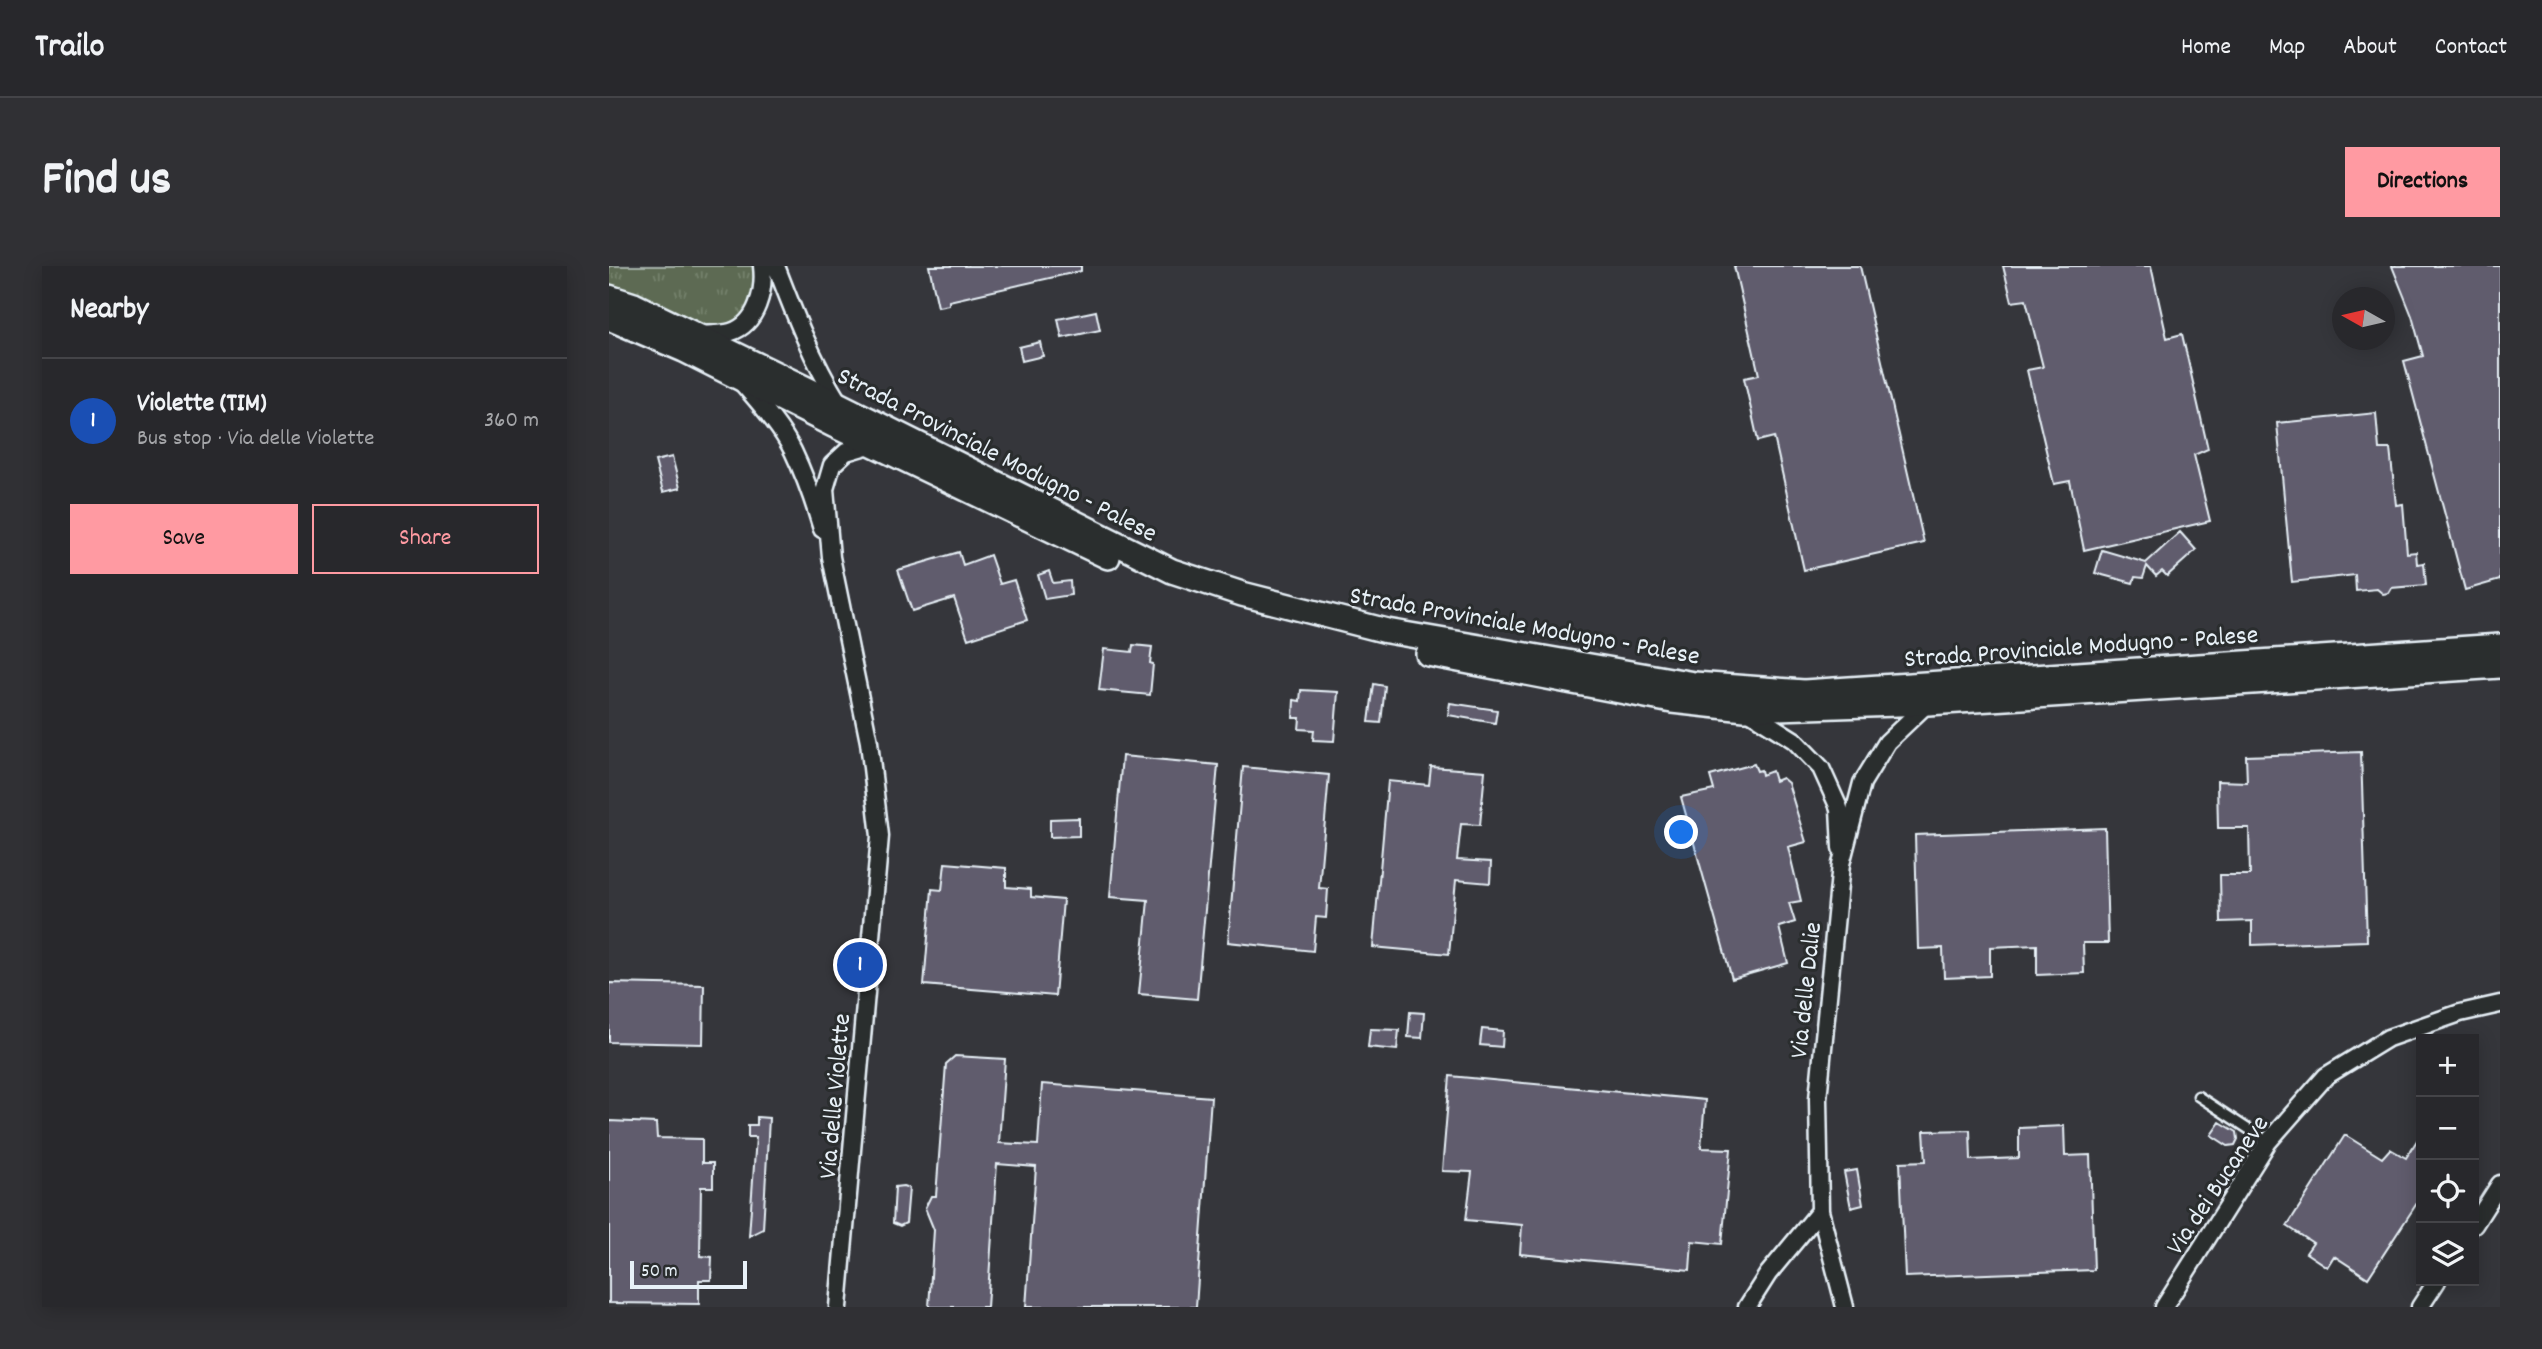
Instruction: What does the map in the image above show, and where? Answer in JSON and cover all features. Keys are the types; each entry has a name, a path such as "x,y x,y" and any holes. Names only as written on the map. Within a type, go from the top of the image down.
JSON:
{"main road":[{"name":"Strada Provinciale Modugno - Palese","path":"609,297 634,305 840,405 1172,571 1242,594 1387,631 1694,684 1804,692 2500,646"},
{"name":"Strada Provinciale Modugno - Palese","path":"609,318 734,374 1167,585 1238,608 1383,645 1672,701 1745,709 1928,703 2500,666"}],"street":[{"path":"694,335 732,332 752,317 759,298 761,266"},
{"path":"776,266 798,324 824,379 840,405"},
{"path":"734,374 765,409 792,448 809,488 831,557"},
{"path":"831,557 825,489 832,465 846,452 873,444"},
{"name":"Via delle Violette","path":"831,557 869,742 880,836 838,1307"},
{"name":"Via delle Dalie","path":"1845,1307 1820,1211 1818,1099 1841,864 1862,783 1887,742 1928,703"},
{"path":"1745,709 1794,740 1821,768 1839,808 1841,864"},
{"name":"Via dei Bucaneve","path":"2164,1307 2268,1142 2326,1076 2388,1038 2460,1013 2500,1004"},
{"path":"2475,1223 2500,1185"},
{"path":"1747,1307 1768,1274 1820,1211"},
{"path":"2420,1307 2434,1286"}],"lane":[{"path":"2198,1096 2268,1142"}],"green space":[{"path":"609,266 756,266 747,307 735,320 713,328 609,286"}],"building":[{"path":"929,266 1081,266 1081,271 949,301 949,305 938,307"},
{"path":"1734,266 1860,266 1924,543 1804,570 1774,437 1758,441 1744,378 1759,375"},
{"path":"2003,266 2151,266 2167,338 2182,334 2208,449 2194,455 2210,521 2084,550 2070,481 2054,484 2027,370 2043,367 2026,300 2012,302"},
{"path":"2392,266 2500,266 2500,580 2465,590 2404,361 2423,356 2412,316"},
{"path":"1096,311 1100,330 1062,338 1058,319"},
{"path":"1040,342 1043,356 1022,361 1019,347"},
{"path":"2376,413 2379,449 2390,449 2396,505 2403,504 2407,553 2416,552 2417,564 2424,563 2426,585 2391,588 2388,593 2383,594 2377,589 2356,591 2355,575 2292,582 2277,423"},
{"path":"672,457 680,488 663,492 655,461"},
{"path":"2180,532 2196,550 2167,576 2162,571 2156,576 2147,566 2143,578 2135,577 2133,583 2095,573 2102,550 2146,563"},
{"path":"959,552 963,565 990,555 1000,584 1014,580 1027,620 968,639 954,598 912,611 898,570"},
{"path":"1049,571 1053,583 1070,581 1071,595 1045,599 1038,575"},
{"path":"1133,645 1152,647 1150,695 1099,690 1104,649 1132,652"},
{"path":"1374,684 1385,686 1381,723 1369,722"},
{"path":"1301,690 1338,692 1334,741 1313,740 1314,730 1299,729 1300,718 1293,718 1294,700 1300,701"},
{"path":"1450,703 1497,710 1495,723 1448,715"},
{"path":"2361,752 2367,941 2252,945 2252,921 2221,922 2220,875 2250,875 2249,828 2218,828 2217,781 2247,782 2246,756"},
{"path":"1122,756 1218,765 1197,999 1139,994 1148,900 1110,897"},
{"path":"1754,764 1757,771 1761,770 1762,775 1772,771 1775,781 1782,778 1788,783 1806,842 1788,847 1801,901 1789,903 1795,922 1779,927 1788,963 1732,979 1681,797 1714,790 1710,776"},
{"path":"1243,767 1329,775 1319,888 1328,889 1326,918 1316,917 1313,951 1228,942"},
{"path":"1431,767 1485,771 1480,825 1461,824 1457,860 1491,862 1490,883 1456,880 1449,954 1373,947 1388,781 1429,785"},
{"path":"1079,818 1079,836 1050,837 1050,819"},
{"path":"2105,828 2108,943 2083,943 2084,973 2037,975 2037,945 1990,947 1990,976 1944,978 1943,948 1918,949 1915,835"},
{"path":"945,863 1006,868 1006,887 1031,889 1031,897 1063,900 1055,996 924,985 932,889 942,890"},
{"path":"609,983 704,985 703,1044 609,1042"},
{"path":"1410,1012 1424,1013 1422,1038 1408,1037"},
{"path":"1370,1029 1399,1030 1397,1050 1368,1047"},
{"path":"1482,1029 1503,1031 1502,1047 1480,1045"},
{"path":"955,1056 1005,1059 999,1143 1038,1145 1042,1084 1211,1097 1196,1307 1026,1307 1036,1167 997,1164 987,1307 929,1307 934,1230 925,1208 931,1196 936,1196 946,1064"},
{"path":"1450,1076 1705,1100 1701,1148 1731,1149 1722,1244 1692,1241 1690,1270 1520,1254 1522,1225 1466,1220 1472,1172 1442,1171"},
{"path":"757,1117 769,1118 763,1229 749,1236 756,1137 748,1137 748,1125 757,1125"},
{"path":"609,1121 656,1123 657,1138 702,1139 702,1163 713,1163 713,1187 701,1187 700,1256 712,1257 711,1280 699,1280 699,1304 609,1303"},
{"path":"2220,1122 2237,1132 2235,1145 2228,1146 2211,1135"},
{"path":"2064,1126 2065,1156 2090,1155 2094,1270 1905,1277 1900,1162 1926,1161 1924,1131 1970,1130 1971,1160 2019,1158 2019,1128"},
{"path":"2345,1135 2382,1158 2390,1149 2406,1158 2416,1142 2416,1205 2368,1278 2334,1256 2327,1267 2306,1253 2313,1243 2287,1226"},
{"path":"1857,1170 1863,1205 1851,1208 1844,1172"},
{"path":"895,1187 909,1188 906,1223 900,1226 893,1223"}],"place":[{"name":"Violette (TIM)","path":"860,965"}]}
